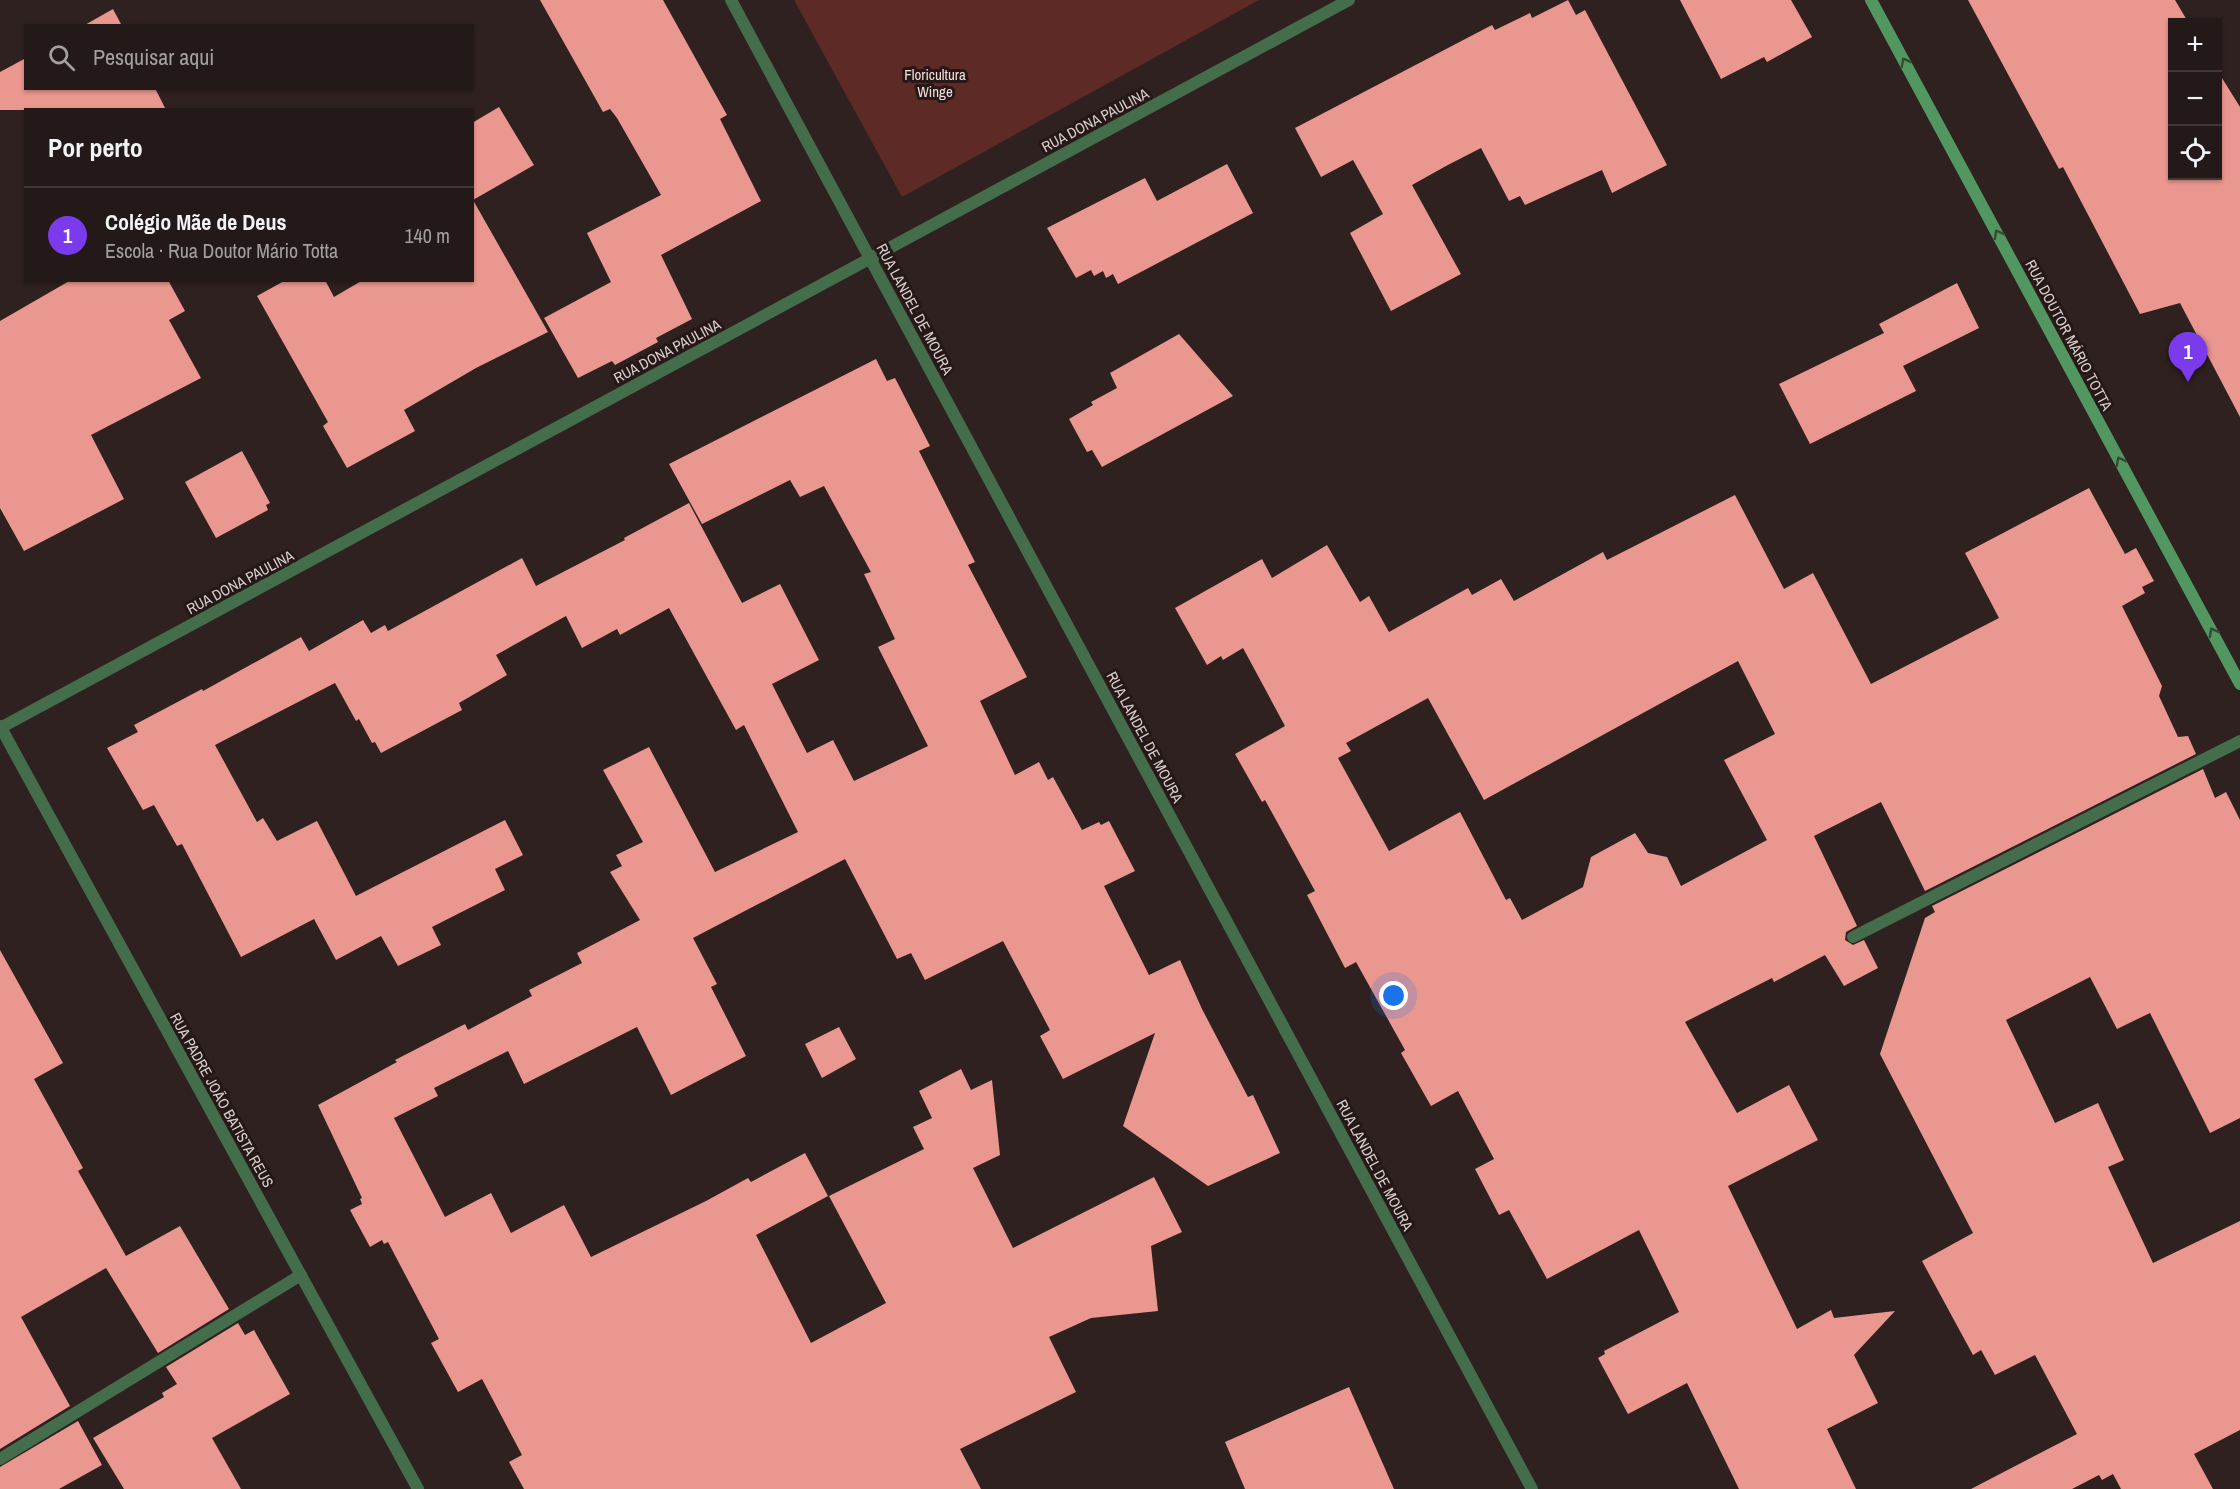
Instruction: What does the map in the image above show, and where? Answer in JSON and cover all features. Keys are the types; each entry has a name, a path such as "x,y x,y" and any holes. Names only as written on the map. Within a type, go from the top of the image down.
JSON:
{"street":[{"name":"RUA LANDEL DE MOURA","path":"731,0 1532,1489"},
{"name":"RUA DONA PAULINA","path":"0,727 1349,0"},
{"name":"RUA DOUTOR MÁRIO TOTTA","path":"1871,0 2240,684"},
{"name":"RUA PADRE JOÃO BATISTA REUS","path":"0,727 418,1489"},
{"path":"1853,937 2240,741"},
{"path":"0,1459 301,1275"}],"green space":[{"name":"Floricultura Winge","path":"794,0 1259,0 902,197"}],"building":[{"path":"540,0 663,0 727,115 720,119 761,201 661,255 692,319 656,338 658,342 615,365 612,361 578,378 544,318 611,282 587,233 661,195 617,118 610,109 603,112"},
{"path":"1568,0 1576,15 1585,10 1667,165 1612,193 1602,170 1525,205 1520,196 1509,201 1481,148 1446,166 1412,185 1461,274 1391,311 1350,233 1383,214 1353,160 1321,177 1295,128 1492,25 1495,30 1530,13 1532,18"},
{"path":"1680,0 1791,0 1812,37 1767,62 1764,57 1721,79"},
{"path":"1968,0 2175,0 2186,18 2168,18 2168,180 2222,180 2222,78 2240,107 2240,417 2180,303 2140,314 2063,167 2059,169"},
{"path":"113,9 121,24 87,24"},
{"path":"24,59 24,90 156,90 165,108 0,110 0,72"},
{"path":"499,107 534,165 474,199 474,122"},
{"path":"1227,164 1253,213 1118,284 1113,274 1106,278 1103,271 1094,276 1091,270 1076,278 1047,228 1145,178 1157,201"},
{"path":"474,202 548,332 476,368 404,410 415,431 347,468 323,426 328,422 257,296 282,282 326,282 334,297 360,282 474,282"},
{"path":"68,282 169,282 185,311 169,320 201,378 91,435 124,499 24,551 0,508 0,321"},
{"path":"1957,283 1979,328 1903,366 1916,391 1810,444 1779,384 1884,333 1879,324"},
{"path":"1179,334 1233,396 1102,467 1092,450 1087,452 1069,419 1093,405 1091,402 1117,388 1110,373"},
{"path":"876,359 887,381 895,378 930,446 919,451 975,562 968,565 1027,677 980,701 1015,775 1039,762 1048,780 1053,777 1082,830 1099,822 1101,825 1109,821 1135,871 1104,886 1149,975 1180,960 1202,1009 1248,1097 1253,1095 1280,1153 1208,1186 1123,1126 1155,1033 1063,1079 1040,1036 1050,1030 1003,941 925,980 911,953 897,959 845,859 693,938 717,984 711,987 746,1056 671,1095 637,1027 524,1084 508,1051 434,1088 438,1096 394,1118 445,1217 491,1193 511,1233 564,1205 591,1257 748,1178 751,1182 805,1153 828,1196 756,1235 811,1343 886,1303 829,1196 924,1149 913,1127 932,1118 919,1091 961,1069 971,1090 992,1080 1000,1155 973,1168 1013,1248 1154,1177 1182,1232 1151,1246 1158,1311 1091,1318 1049,1337 1076,1392 960,1449 981,1489 524,1489 509,1462 522,1455 482,1379 458,1392 431,1343 439,1339 388,1242 384,1244 382,1240 370,1247 350,1210 362,1204 360,1199 362,1198 318,1105 397,1062 395,1060 465,1024 468,1030 532,996 529,990 582,963 577,953 640,920 610,872 622,866 616,855 643,842 603,770 649,747 715,872 798,832 744,725 736,730 669,608 620,635 617,629 582,648 566,616 496,655 507,675 459,703 462,710 381,753 375,742 372,743 359,719 356,721 335,683 215,745 257,822 263,818 277,841 317,821 356,896 505,820 523,855 495,869 505,890 432,927 441,945 398,966 381,936 336,960 314,919 241,957 182,844 177,846 154,805 143,810 107,748 138,732 134,725 202,689 203,691 301,637 309,651 363,620 371,633 385,625 388,631 522,558 536,586 625,540 624,538 689,503 742,603 780,584 819,660 772,684 807,753 833,740 854,781 928,746 878,647 895,639 864,574 871,572 824,486 800,497 790,480 702,524 669,464"},
{"path":"242,451 270,503 266,505 268,510 216,538 185,482"},
{"path":"2089,488 2125,554 2136,548 2154,581 2142,587 2145,593 2122,606 2162,686 2159,696 2178,737 2188,736 2196,754 1925,891 1881,802 1814,836 1857,926 1846,932 1845,940 1853,945 1864,940 1878,968 1844,986 1825,955 1774,982 1772,978 1685,1022 1737,1113 1789,1085 1818,1140 1728,1186 1797,1329 1831,1310 1834,1318 1895,1311 1854,1355 1878,1403 1827,1429 1856,1489 1739,1489 1687,1383 1628,1414 1598,1358 1605,1354 1604,1351 1679,1312 1639,1230 1547,1279 1509,1210 1499,1215 1475,1169 1494,1159 1458,1091 1431,1106 1401,1053 1405,1050 1356,962 1345,968 1307,895 1315,891 1265,800 1262,802 1235,754 1285,726 1243,648 1223,660 1221,656 1207,665 1175,608 1262,559 1272,578 1327,545 1360,602 1369,596 1389,632 1468,588 1472,595 1501,579 1514,601 1603,552 1607,560 1735,495 1784,589 1813,573 1871,684 1999,618 1965,553","holes":["1738,661 1775,734 1724,760 1767,840 1681,886 1667,857 1648,853 1635,833 1591,857 1583,887 1522,920 1510,898 1506,900 1460,812 1389,851 1338,758 1351,751 1346,743 1428,698 1484,800"]},
{"path":"2203,769 2215,798 2226,792 2240,820 2240,1118 2210,1133 2150,1013 2117,1029 2090,977 2006,1020 2055,1123 2098,1103 2124,1160 2108,1167 2153,1263 2240,1221 2240,1430 2194,1454 2213,1489 2121,1489 2113,1474 2102,1480 2099,1475 2072,1489 1971,1489 2077,1434 2035,1355 1995,1375 1981,1350 1973,1355 1922,1261 1973,1233 1880,1054 1925,918 1935,912 1932,906"},
{"path":"0,950 63,1063 34,1079 83,1168 78,1171 126,1256 180,1226 229,1309 158,1353 106,1268 21,1317 70,1406 0,1449"},
{"path":"839,1027 856,1059 822,1078 805,1044"},
{"path":"238,1323 245,1335 254,1330 290,1394 212,1438 241,1489 124,1489 93,1438 164,1397 162,1393 177,1384 166,1367"},
{"path":"1349,1387 1394,1489 1245,1489 1225,1442"},
{"path":"78,1421 102,1465 59,1489 0,1489 0,1467"}],"place":[{"name":"Colégio Mãe de Deus","path":"2188,382"}]}
